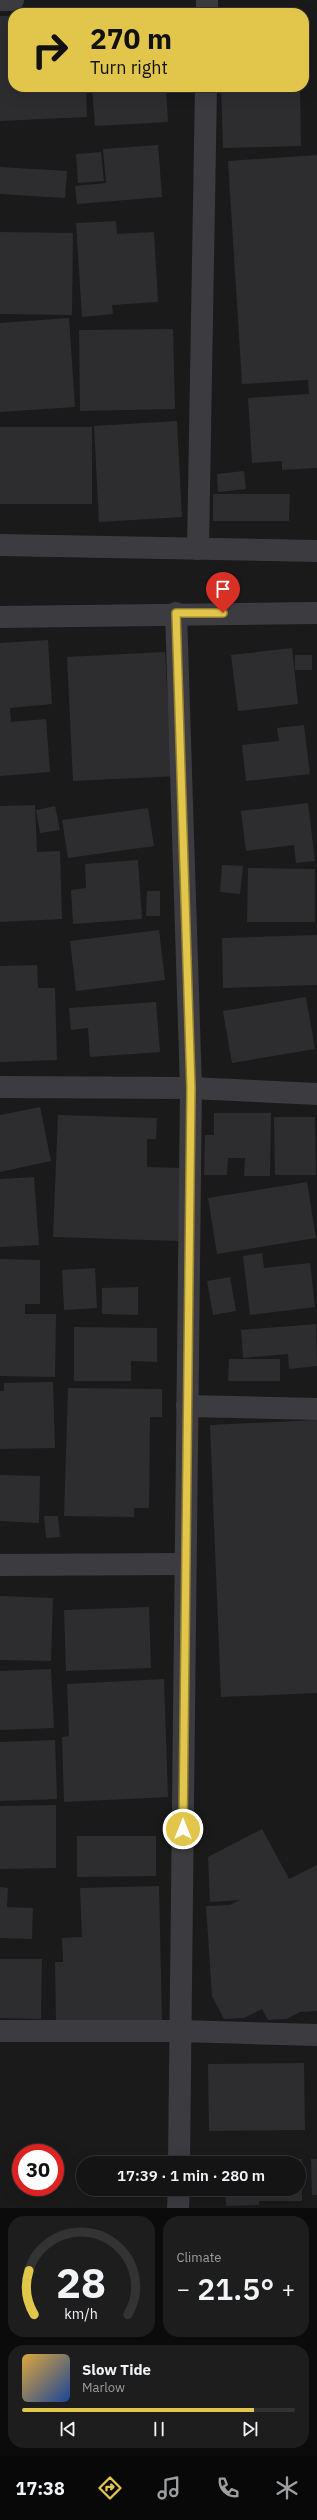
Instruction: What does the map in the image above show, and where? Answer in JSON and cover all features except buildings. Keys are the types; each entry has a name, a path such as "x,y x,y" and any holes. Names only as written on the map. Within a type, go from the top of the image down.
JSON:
{"street":[{"path":"0,0 13,0"},
{"path":"198,549 206,92"},
{"path":"0,545 317,551"},
{"path":"176,613 191,1088 179,2156"},
{"path":"0,617 176,613 317,613"},
{"path":"0,1087 191,1088 317,1094"},
{"path":"187,1406 317,1409"},
{"path":"0,1565 185,1564"},
{"path":"0,2031 181,2031 317,2035"},
{"path":"178,2208 179,2196"}],"route":[{"path":"183,1829 191,1088 176,613 223,613"}]}
